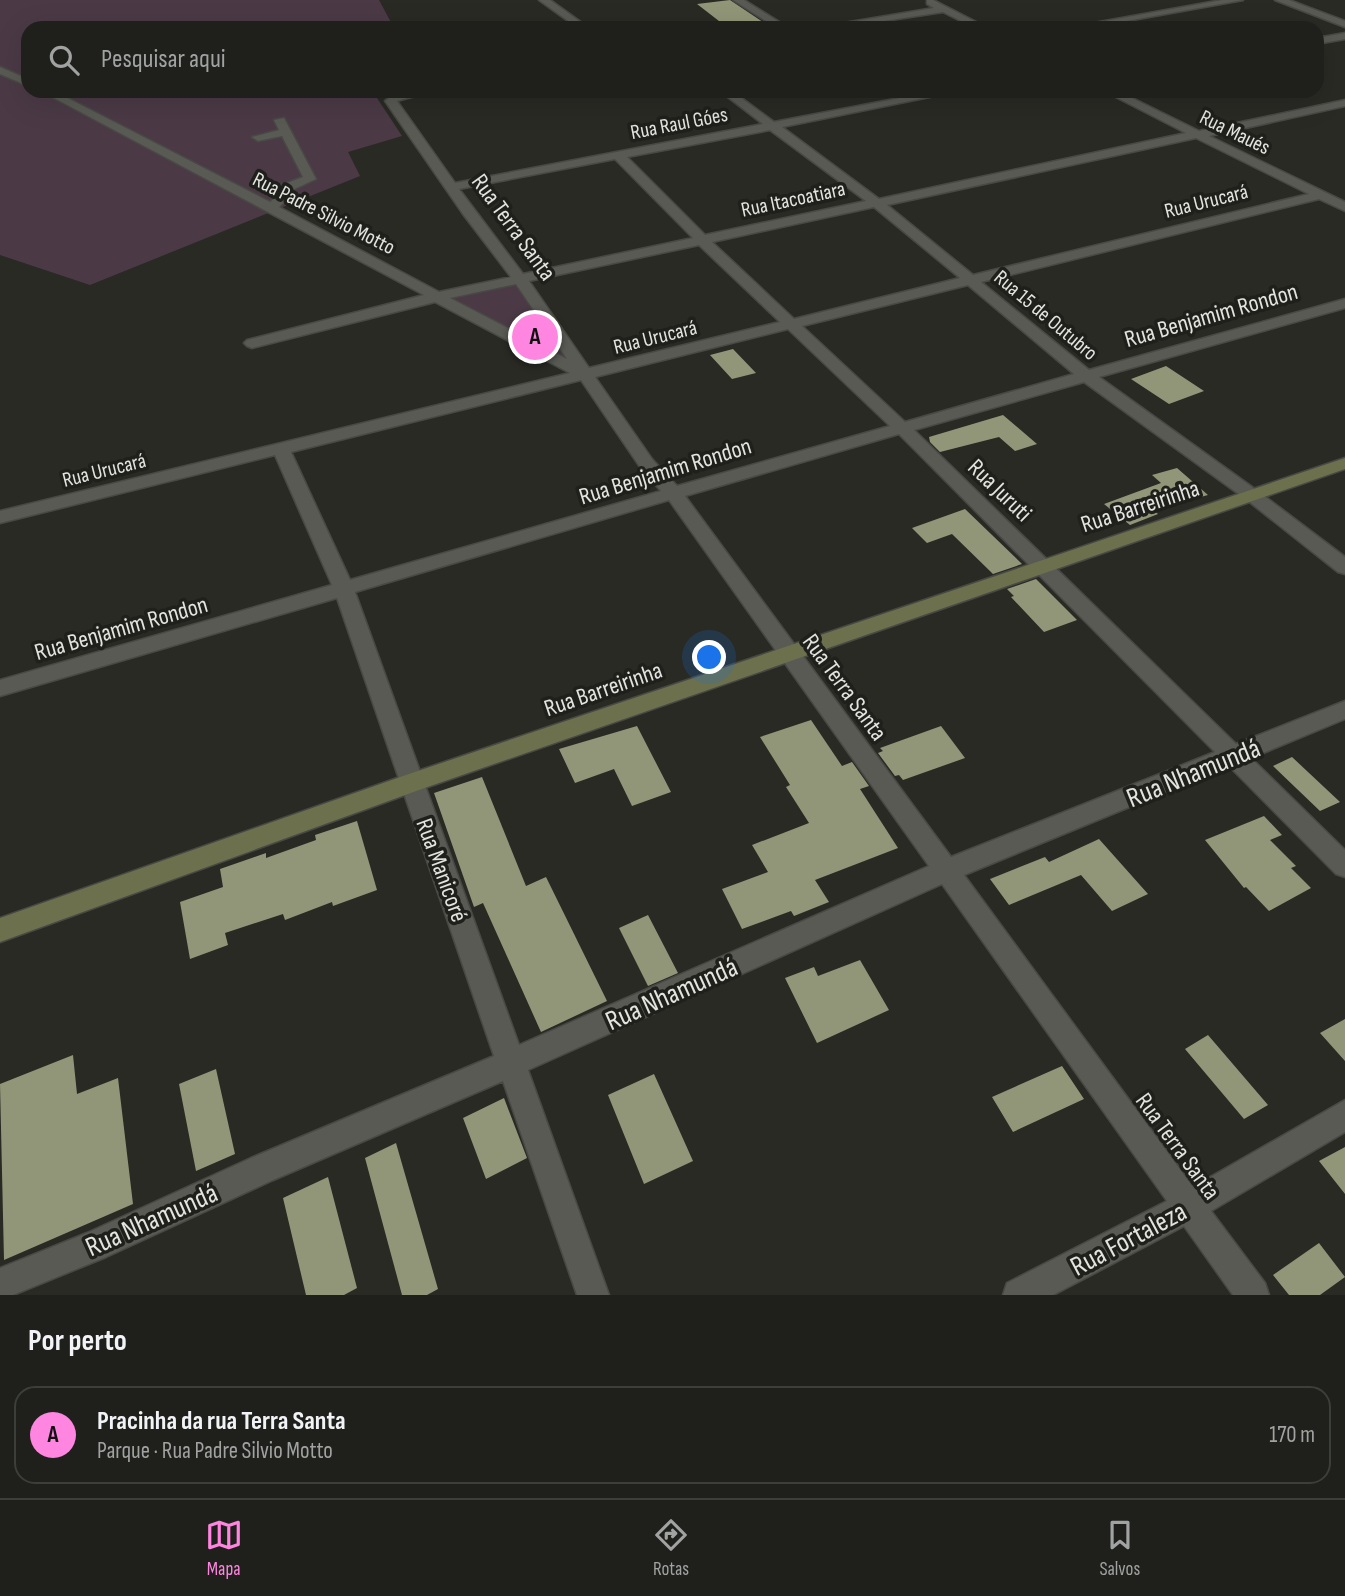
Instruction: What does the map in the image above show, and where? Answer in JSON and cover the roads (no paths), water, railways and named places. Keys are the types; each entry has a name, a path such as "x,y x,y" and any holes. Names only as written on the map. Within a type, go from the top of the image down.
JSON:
{"street":[{"path":"544,0 574,21"},
{"path":"738,0 772,21"},
{"path":"1114,21 1238,0"},
{"path":"1279,0 1345,24"},
{"path":"928,1 943,4 971,21"},
{"path":"855,21 943,4"},
{"path":"1324,40 1345,36"},
{"path":"0,70 21,80"},
{"name":"Rua Padre Silvio Motto","path":"59,98 584,374"},
{"name":"Rua Terra Santa","path":"392,98 396,110 520,279 646,463 675,495 1254,1295"},
{"name":"Rua 15 de Outubro","path":"735,98 877,203 1085,375 1253,496 1345,567"},
{"name":"Rua Raul Góes","path":"452,187 917,98"},
{"name":"Rua Maués","path":"1123,98 1345,207"},
{"name":"Rua Itacoatiara","path":"252,343 434,297 1345,103"},
{"path":"258,137 283,126 310,181 283,189 279,192 283,198 281,201 270,208"},
{"name":"Rua Juruti","path":"617,155 702,240 902,428 1345,866"},
{"name":"Rua Urucará","path":"0,517 1320,195"},
{"name":"Rua Benjamim Rondon","path":"0,688 1085,375 1345,303"},
{"name":"Rua Manicoré","path":"281,449 344,589 593,1295"},
{"name":"Rua Barreirinha","path":"0,930 411,783 1345,463"},
{"name":"Rua Nhamundá","path":"0,1284 95,1246 262,1168 513,1062 946,872 1345,710"},
{"name":"Rua Fortaleza","path":"1019,1295 1190,1206 1345,1115"}],"place":[{"name":"Pracinha da rua Terra Santa","path":"535,337"}]}
